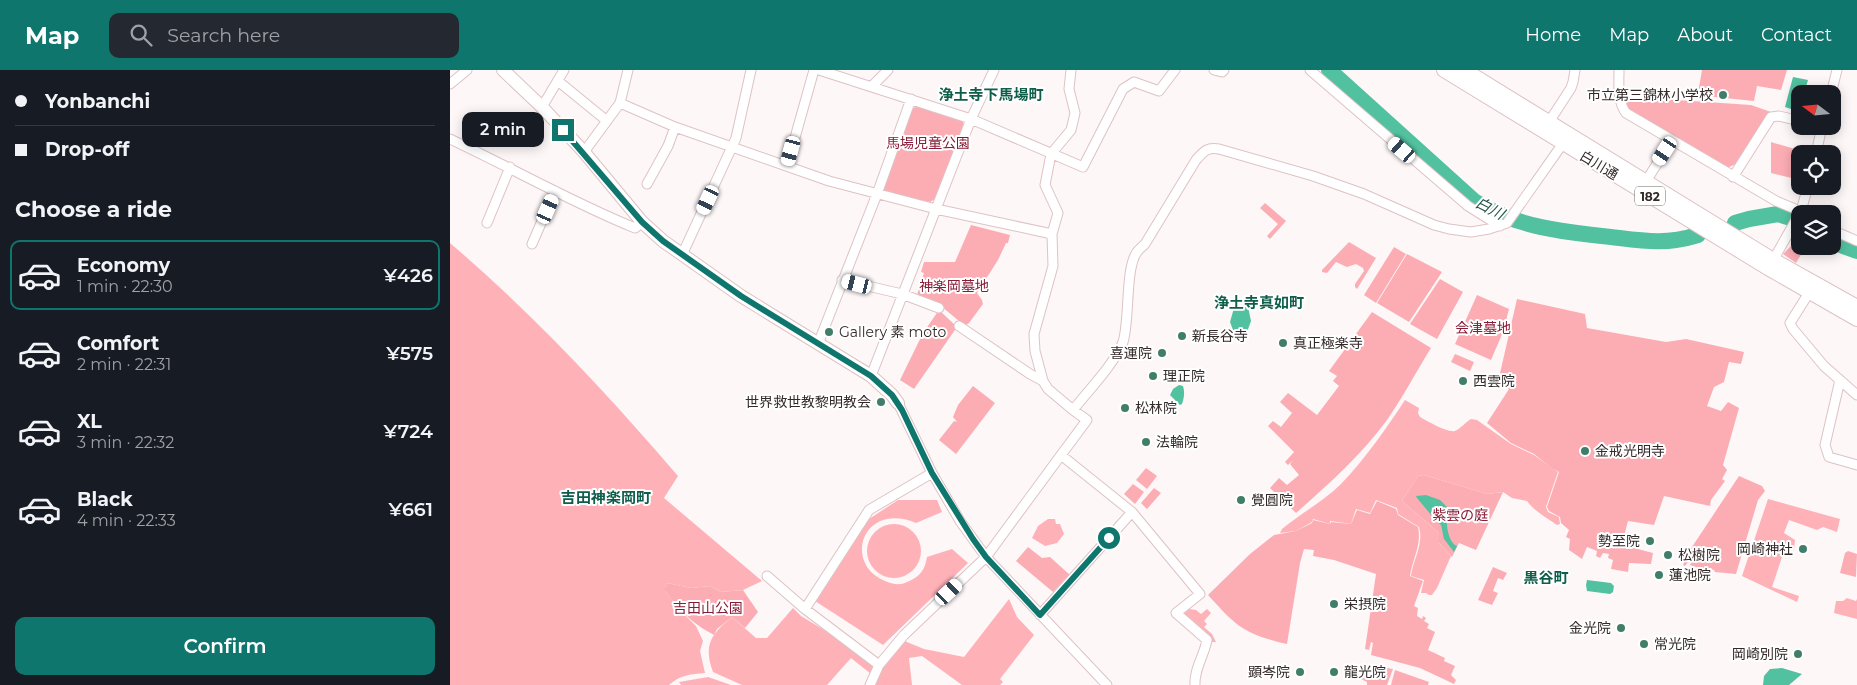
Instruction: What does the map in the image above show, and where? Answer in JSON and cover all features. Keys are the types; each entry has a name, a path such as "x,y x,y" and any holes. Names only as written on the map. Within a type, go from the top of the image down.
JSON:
{"main road":[{"name":"白川通","path":"1444,70 1643,185 1812,289 1857,319"},
{"name":"白川通","path":"1464,70 1549,122 1566,139"},
{"name":"白川通","path":"1812,289 1857,308"}],"street":[{"path":"450,84 467,70"},
{"path":"503,70 542,107 584,152 642,222 663,241 741,296 871,376 892,395 898,403 932,473 960,520 986,557 1107,685"},
{"path":"542,107 564,70"},
{"path":"584,152 620,103 628,70"},
{"path":"682,255 733,147 751,70"},
{"path":"787,166 814,70"},
{"path":"820,70 971,119 1083,167 1123,88 1134,82 1159,91 1175,70"},
{"path":"872,86 888,70"},
{"path":"871,376 971,119 994,70"},
{"path":"870,685 879,665 904,635 986,557 1086,420 1048,389 1043,381 1035,351 1034,334 1053,266 1052,234 1058,213 1045,185 1051,154 1071,130 1074,113 1069,89 1071,70"},
{"path":"1214,70 1222,72 1224,70"},
{"path":"1310,70 1468,206 1506,222"},
{"path":"1549,122 1573,82 1575,70"},
{"path":"1619,70 1620,100 1624,110 1733,176 1791,208"},
{"path":"1833,85 1837,70"},
{"path":"558,81 607,121"},
{"path":"818,344 877,194 911,99"},
{"path":"620,103 675,127 829,181 936,209 1052,234"},
{"path":"1733,176 1771,117 1779,116 1791,119"},
{"path":"647,184 668,146 675,127"},
{"path":"450,139 585,207 635,228 642,222"},
{"path":"1073,410 1117,354 1123,342 1126,329 1130,280 1136,253 1145,244 1204,150 1211,148 1219,149 1313,176 1375,198 1392,208 1434,225 1449,229 1480,231 1506,222 1566,139"},
{"path":"1643,185 1672,140"},
{"path":"487,223 510,168"},
{"path":"532,244 555,191"},
{"path":"1770,264 1791,230"},
{"path":"1841,234 1857,241"},
{"path":"842,280 902,294 939,308"},
{"path":"1812,289 1790,323 1792,329 1824,366 1857,394"},
{"path":"959,326 1043,381"},
{"path":"1840,380 1825,445 1829,457 1857,465"},
{"path":"1061,454 1132,512 1200,594 1176,613 1207,640 1194,685"},
{"path":"806,609 869,510 932,473"},
{"path":"1040,615 1132,512"},
{"path":"767,576 806,609 879,665"}],"green space":[{"path":"1702,70 1787,70 1781,90 1757,86 1754,101 1715,97 1698,93"},
{"path":"1648,98 1751,105 1771,112 1738,163 1727,168 1629,109 1625,100 1644,102"},
{"name":"馬場児童公園","path":"919,105 962,120 964,125 935,199 930,202 885,192 883,187 912,109"},
{"path":"1771,142 1791,148 1791,178 1771,173"},
{"path":"1265,203 1286,221 1270,239 1267,236 1278,224 1260,208"},
{"name":"神楽岡墓地","path":"971,225 1010,235 1008,243 1006,243 998,260 977,293 983,304 965,326 941,306 917,295 924,273 921,272 924,262 955,262"},
{"path":"1349,242 1376,258 1357,289 1355,284 1364,271 1363,268 1356,264 1347,267 1336,262 1327,273 1322,272"},
{"path":"1791,246 1791,255 1801,255 1796,263 1783,254"},
{"path":"1394,247 1406,254 1376,303 1364,295"},
{"path":"1407,254 1442,272 1409,322 1377,303"},
{"path":"1440,279 1463,292 1437,339 1410,324"},
{"name":"会津墓地","path":"1477,295 1509,309 1503,332 1491,360 1455,344"},
{"path":"1517,299 1585,314 1587,328 1666,342 1686,339 1744,352 1741,364 1729,362 1724,382 1714,387 1707,406 1721,411 1728,402 1739,408 1723,465 1727,470 1722,479 1725,481 1711,500 1710,506 1664,496 1654,525 1628,521 1623,540 1634,548 1653,553 1651,564 1629,563 1628,572 1611,569 1613,560 1608,558 1609,554 1603,553 1600,558 1596,556 1597,551 1587,547 1582,559 1569,550 1570,539 1566,537 1569,530 1561,523 1560,517 1549,511 1547,507 1559,472 1534,454 1511,443 1487,423 1509,389 1498,382"},
{"name":"神楽岡墓地","path":"939,310 957,327 914,389 900,380 923,333"},
{"path":"1372,312 1431,348 1399,402 1377,433 1344,469 1296,513 1270,488 1279,478 1287,485 1299,475 1290,464 1293,460 1288,465 1285,462 1294,452 1268,426 1273,421 1281,427 1292,413 1280,402 1288,393 1317,415 1339,386 1333,381 1337,376 1329,371"},
{"path":"1455,354 1474,362 1470,371 1451,362"},
{"path":"973,386 995,403 956,454 939,440 954,421 957,422 953,417 958,405"},
{"path":"1146,468 1157,476 1147,489 1136,480"},
{"name":"紫雲の庭","path":"1424,475 1487,494 1503,492 1476,550 1459,543 1452,557 1439,543 1439,533 1402,501 1418,476"},
{"path":"1739,476 1762,486 1765,491 1758,500 1736,574 1715,572 1706,568 1705,570 1690,565 1691,563 1688,562 1685,566 1683,565 1688,553"},
{"path":"1133,484 1144,492 1135,504 1124,494"},
{"path":"1154,488 1161,493 1147,509 1141,503"},
{"path":"1377,501 1396,509 1398,515 1418,527 1419,540 1410,576 1423,581 1414,606 1418,608 1417,616 1422,619 1423,616 1426,618 1424,621 1429,624 1427,628 1435,632 1428,650 1445,658 1444,661 1455,666 1451,675 1456,680 1454,684 1420,668 1371,655 1373,643 1371,642 1369,650 1365,649 1376,574 1334,560 1313,556 1314,550 1304,549 1287,644 1261,637 1242,628 1208,595 1250,554 1274,535 1296,531 1312,523 1313,520 1330,524 1331,522 1351,524 1357,510 1370,514"},
{"path":"1028,547 1042,558 1050,557 1070,575 1053,592 1016,561"},
{"path":"1848,551 1857,554 1856,577 1840,573 1845,553"},
{"path":"1493,567 1507,573 1503,580 1498,578 1493,591 1498,593 1492,605 1478,600"},
{"name":"吉田山公園","path":"667,583 691,588 710,586 721,592 743,590 758,612 745,628 732,617 717,629 714,635 692,621 682,611 665,591"},
{"path":"1363,664 1393,669 1387,685 1367,685 1367,682 1361,679"},
{"path":"1395,670 1429,682 1428,685 1391,685"}],"shaded area":[{"path":"1793,77 1808,80 1807,85 1791,85 1791,109 1785,107"},
{"path":"450,243 540,326 624,415 678,476 664,498 762,581 743,590 721,592 710,586 691,588 667,583 665,591 696,626 703,641 700,651 705,673 682,677 669,685 450,685"},
{"path":"1240,305 1248,307 1251,321 1247,332 1240,333 1233,330 1230,322 1234,308"},
{"path":"1179,385 1183,386 1184,393 1182,404 1180,405 1170,395 1173,389"},
{"path":"1405,400 1419,408 1418,413 1420,417 1448,430 1455,431 1471,419 1477,420 1511,444 1534,455 1558,472 1546,507 1548,512 1559,517 1560,524 1557,525 1541,514 1527,501 1512,498 1503,492 1487,494 1424,475 1418,476 1402,501 1439,533 1439,543 1451,556 1432,595 1421,593 1424,580 1411,576 1420,540 1419,527 1398,514 1397,508 1376,500 1370,513 1356,509 1351,524 1330,521 1330,524 1313,519 1312,522 1296,531 1280,533 1282,529 1341,484 1375,443"},
{"path":"1426,495 1440,500 1447,507 1449,534 1453,543 1457,546 1454,552 1444,539 1441,525 1416,496"},
{"path":"1768,499 1840,519 1837,532 1823,527 1817,530 1789,520 1784,533 1795,540 1794,550 1785,548 1772,587 1799,596 1797,602 1742,576"},
{"path":"898,500 937,500 942,512 916,523 898,518 883,520 872,527 864,537 862,549 864,561 872,572 890,583 904,583 915,578 921,572 927,557 952,549 968,563 883,645 815,601 869,519"},
{"path":"1048,519 1055,519 1056,524 1060,524 1064,534 1057,543 1045,546 1032,538 1038,526"},
{"path":"894,524 904,526 913,532 919,541 921,551 919,561 913,570 904,576 894,578 884,576 875,570 869,561 867,551 869,541 875,532 884,526"},
{"path":"1587,580 1611,583 1614,586 1613,592 1610,594 1587,591"},
{"path":"1847,598 1856,601 1857,599 1857,619 1834,613 1836,601 1843,601"},
{"path":"1009,599 1017,617 1034,635 1000,679 1003,682 1000,685 962,685 922,656 909,658 912,685 874,685 877,675 902,640 924,649 964,657"},
{"path":"793,608 801,616 867,656 875,665 871,674 851,658 827,685 742,685 713,672 709,654 711,641 719,629 732,617 756,638 767,638"},
{"path":"1189,609 1196,610 1201,614 1207,609 1211,613 1204,621 1207,624 1204,627 1212,634 1216,642 1211,642 1182,615"},
{"path":"1782,668 1802,674 1789,685 1763,685 1764,676 1770,669"},
{"path":"708,677 731,685 681,685 679,682"}],"waterway":[{"name":"白川","path":"1329,70 1474,201 1490,210 1540,227 1634,240 1665,241 1698,235"},
{"name":"白川","path":"1735,223 1778,214 1791,218"},
{"name":"白川","path":"1841,245 1857,251"}],"place":[{"name":"市立第三錦林小学校","path":"1723,95"},
{"name":"Gallery 素 moto","path":"829,332"},
{"name":"新長谷寺","path":"1182,336"},
{"name":"真正極楽寺","path":"1283,343"},
{"name":"喜運院","path":"1162,353"},
{"name":"理正院","path":"1153,376"},
{"name":"西雲院","path":"1463,381"},
{"name":"世界救世教黎明教会","path":"881,402"},
{"name":"松林院","path":"1125,408"},
{"name":"法輪院","path":"1146,442"},
{"name":"金戒光明寺","path":"1585,451"},
{"name":"覺圓院","path":"1241,500"},
{"name":"勢至院","path":"1650,541"},
{"name":"岡崎神社","path":"1803,549"},
{"name":"松樹院","path":"1668,555"},
{"name":"蓮池院","path":"1659,575"},
{"name":"栄摂院","path":"1334,604"},
{"name":"金光院","path":"1621,628"},
{"name":"常光院","path":"1644,644"},
{"name":"岡崎別院","path":"1798,654"},
{"name":"顕岑院","path":"1300,672"},
{"name":"龍光院","path":"1334,672"}],"district":[{"name":"浄土寺下馬場町","path":"991,94"},
{"name":"浄土寺真如町","path":"1259,302"},
{"name":"吉田神楽岡町","path":"606,497"},
{"name":"黒谷町","path":"1546,577"}],"route":[{"path":"563,130 584,152 642,222 663,241 741,296 871,376 892,395 902,410 932,473 960,520 986,557 1040,615 1109,538"}]}
